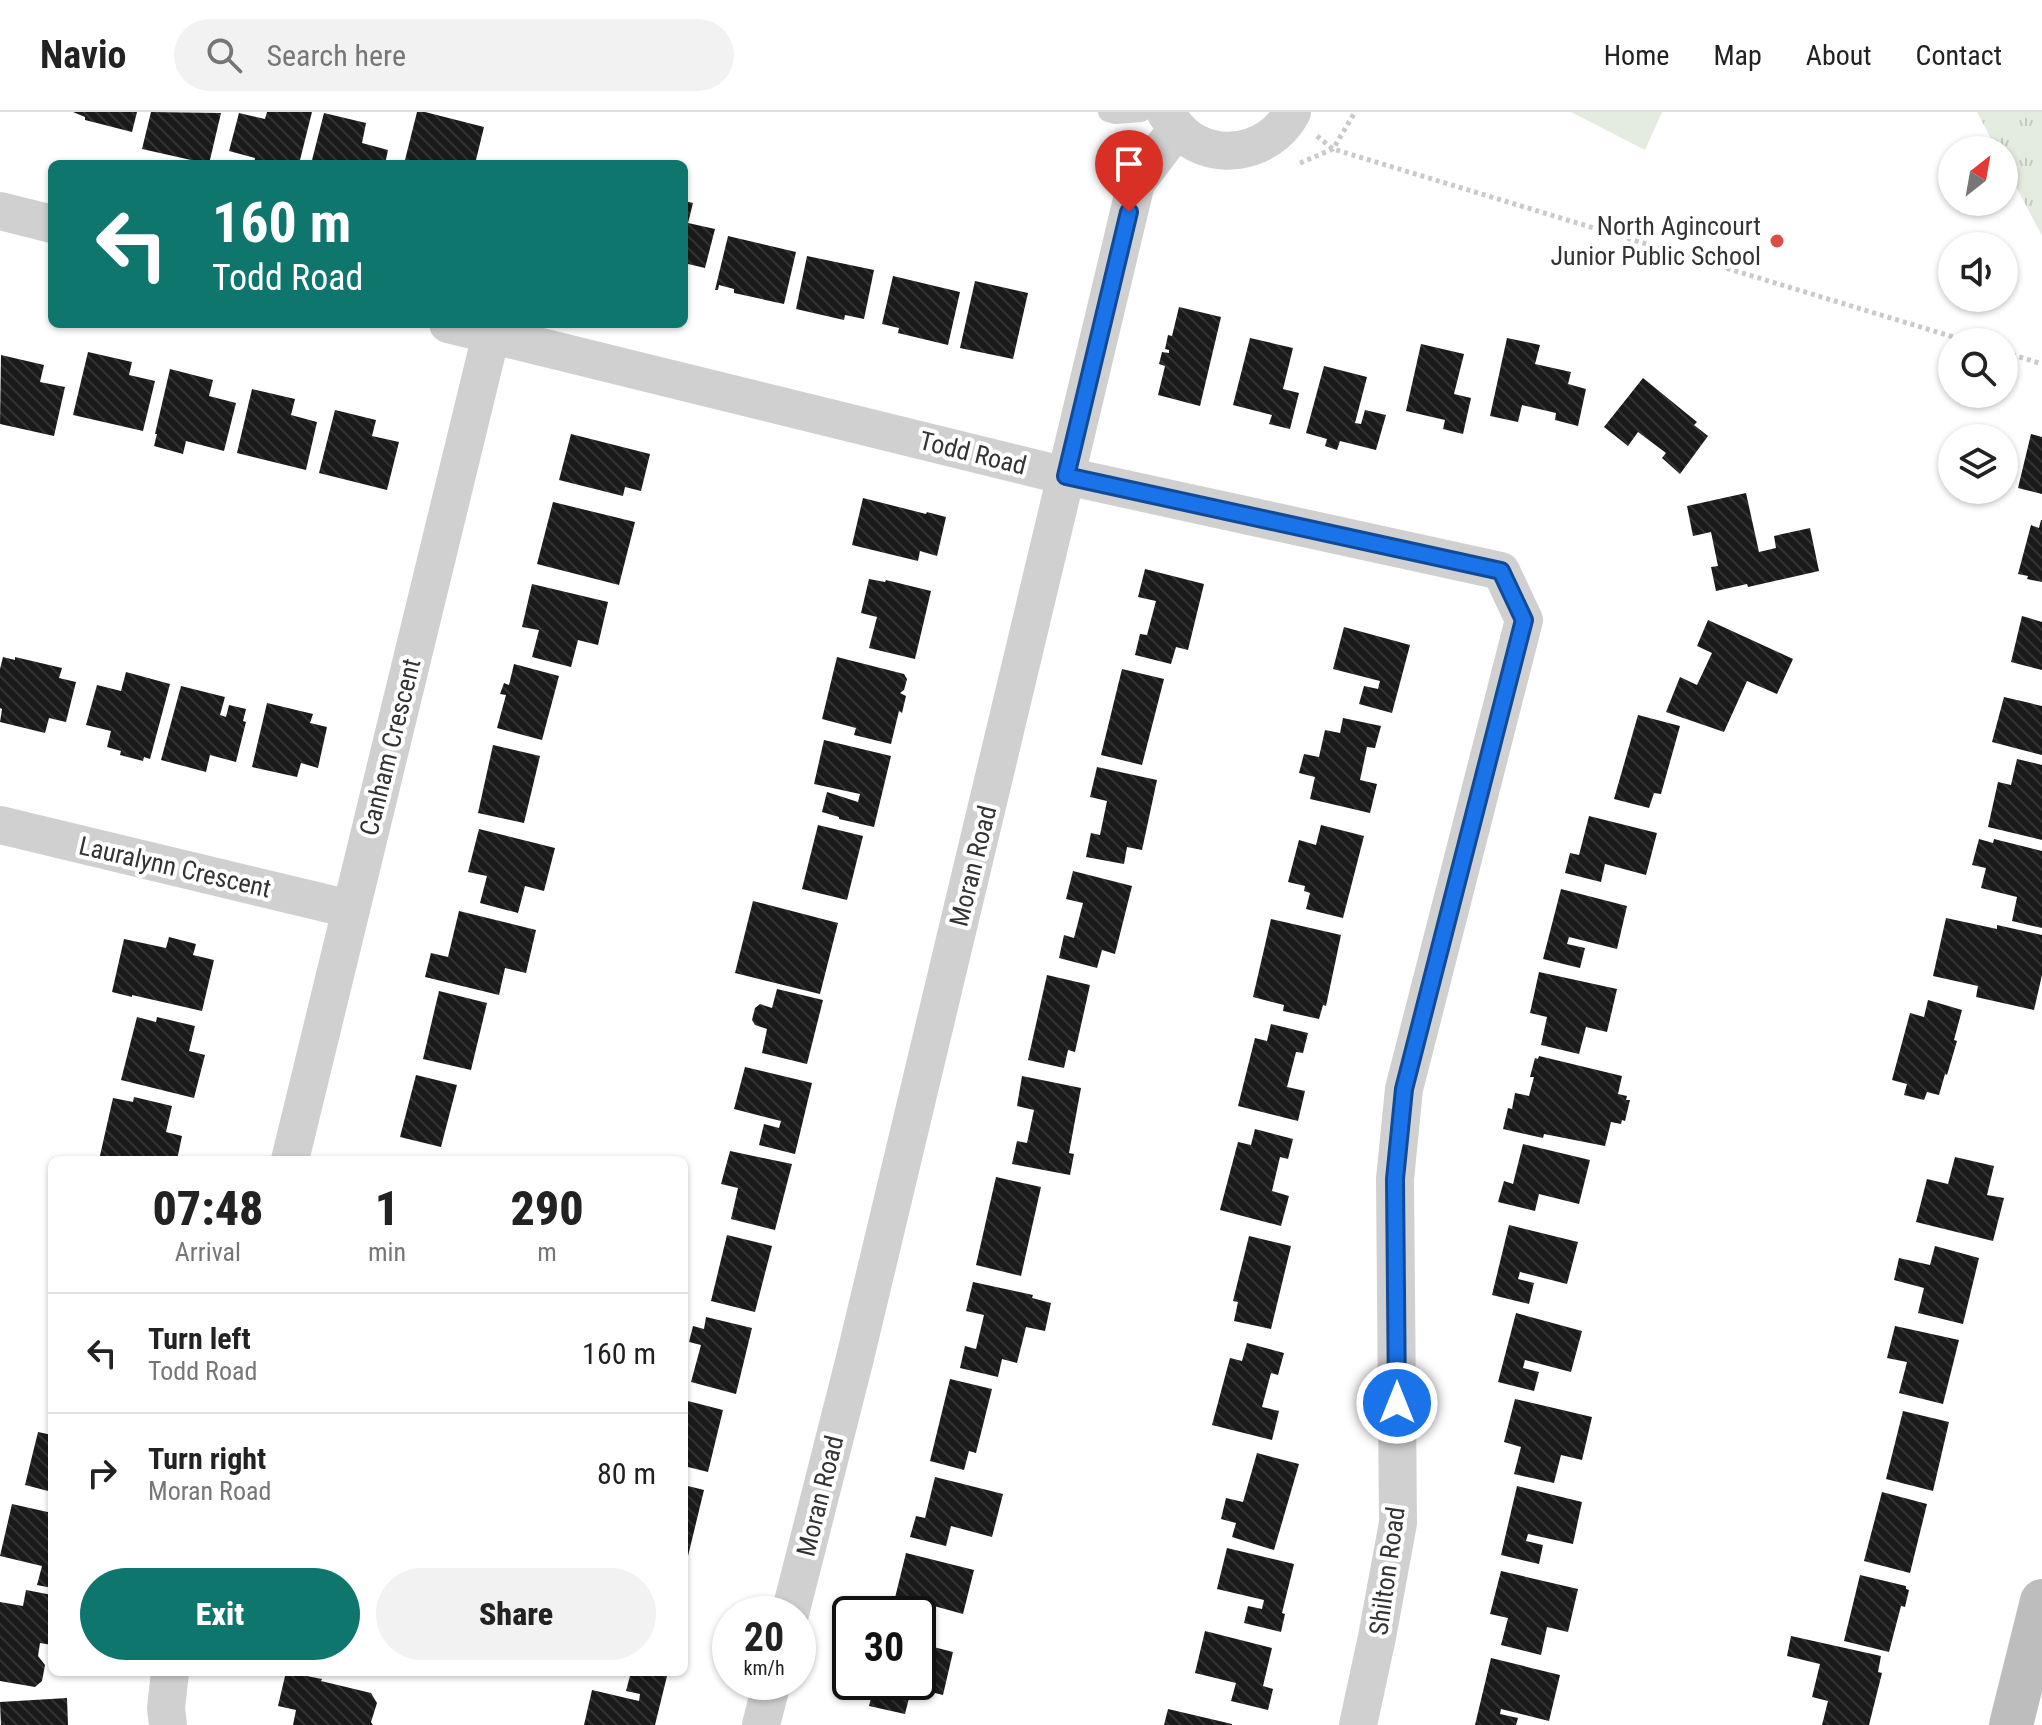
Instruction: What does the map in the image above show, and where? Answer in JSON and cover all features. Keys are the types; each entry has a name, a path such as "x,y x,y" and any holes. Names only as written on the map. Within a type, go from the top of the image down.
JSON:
{"main road":[{"path":"2011,1725 2042,1601"}],"street":[{"name":"Moran Road","path":"795,1596 855,1358 1136,183 1171,120 1195,143 1216,150 1238,151 1259,145 1278,132 1292,114"},
{"path":"0,211 48,223"},
{"name":"Todd Road","path":"464,328 1066,476 1501,571"},
{"name":"Canham Crescent","path":"291,1156 491,335"},
{"name":"Shilton Road","path":"1358,1725 1398,1523 1395,1179 1404,1089 1524,620 1501,571"},
{"name":"Lauralynn Crescent","path":"0,825 350,909"},
{"path":"168,1725 166,1708 170,1676"},
{"path":"761,1725 767,1700"}],"lane":[{"path":"1108,112 1141,112"}],"path":[{"path":"1292,114 1333,149 1938,332"},
{"path":"2018,356 2042,364"}],"green space":[{"path":"1571,112 1662,112 1645,150"},
{"path":"1977,112 2042,112 2042,236 2018,191 2018,136 1990,136"}],"building":[{"path":"73,112 137,112 132,132 85,120 85,117"},
{"path":"151,112 221,113 210,160 191,160 142,149"},
{"path":"267,112 312,112 300,160 255,160 229,151 239,113 265,119"},
{"path":"417,112 484,127 476,160 405,160"},
{"path":"324,113 366,123 362,143 388,150 386,160 312,160"},
{"path":"688,202 693,203 688,223"},
{"path":"688,223 715,229 705,268 688,264"},
{"path":"728,236 796,252 784,304 734,293 734,289 719,285 715,290"},
{"path":"807,256 874,270 864,319 845,315 844,320 796,309"},
{"path":"893,276 960,292 948,345 898,333 899,328 882,324"},
{"path":"975,281 1028,293 1013,359 960,348"},
{"path":"1179,307 1221,317 1200,406 1158,395 1165,366 1159,364 1162,352 1169,353 1165,349 1168,335 1172,336"},
{"path":"1250,338 1293,348 1283,389 1299,393 1290,429 1269,424 1272,415 1233,405"},
{"path":"1507,338 1540,345 1535,364 1571,372 1568,384 1586,389 1578,426 1555,420 1556,413 1522,405 1518,422 1490,416"},
{"path":"1421,344 1464,354 1454,394 1471,398 1463,434 1443,429 1445,420 1406,411"},
{"path":"88,352 132,362 129,375 155,381 143,431 73,415"},
{"path":"1,355 44,365 40,382 65,387 54,436 0,424"},
{"path":"1324,366 1367,377 1355,423 1361,424 1365,410 1386,415 1376,450 1340,441 1337,450 1325,446 1327,439 1306,433"},
{"path":"170,369 213,380 209,396 236,403 224,451 186,441 183,454 154,446"},
{"path":"1643,378 1697,422 1694,425 1708,436 1680,474 1662,458 1666,453 1638,432 1628,446 1604,427"},
{"path":"252,389 295,399 291,415 317,422 306,470 237,453"},
{"path":"335,410 376,420 372,436 399,442 387,490 319,473"},
{"path":"571,434 650,454 641,491 625,487 623,496 559,480"},
{"path":"2031,434 2042,437 2042,494 2018,488"},
{"path":"1746,493 1759,552 1776,548 1774,536 1810,528 1819,571 1716,591 1711,567 1718,566 1711,532 1693,536 1687,506"},
{"path":"863,498 946,517 937,556 920,551 918,561 852,545"},
{"path":"553,502 635,522 619,585 537,564"},
{"path":"2041,520 2042,582 2018,574 2031,525 2039,528"},
{"path":"1145,569 1204,584 1188,650 1176,647 1171,664 1135,655 1140,634 1147,635 1156,601 1138,597"},
{"path":"869,579 931,591 915,659 869,648 877,617 861,613"},
{"path":"532,584 608,602 598,645 578,640 571,667 532,657 539,630 522,627"},
{"path":"2022,616 2042,622 2042,670 2011,662"},
{"path":"1708,620 1793,659 1777,694 1747,681 1724,732 1666,712 1680,677 1697,685 1712,653 1697,646"},
{"path":"1344,627 1410,645 1392,713 1359,704 1364,686 1378,689 1380,681 1333,669"},
{"path":"3,657 62,668 59,678 76,682 66,722 49,718 45,733 0,722 0,669"},
{"path":"837,657 904,674 907,679 900,693 906,696 891,744 854,735 856,728 822,719"},
{"path":"514,664 559,676 542,740 497,728 506,695 500,694 504,683 509,685"},
{"path":"1122,669 1164,679 1142,765 1101,755"},
{"path":"126,672 170,684 150,759 144,757 143,761 120,755 121,751 107,747 111,731 86,725 97,685 121,691"},
{"path":"181,686 225,697 220,715 226,717 229,705 246,709 243,721 246,722 236,762 210,755 206,772 161,760"},
{"path":"2004,697 2042,706 2042,755 1992,742"},
{"path":"267,703 313,714 310,723 327,727 318,768 301,763 297,777 252,767"},
{"path":"1638,715 1680,726 1661,794 1654,793 1649,808 1614,799"},
{"path":"1343,718 1381,726 1375,748 1367,747 1360,780 1377,784 1370,813 1310,799 1315,777 1299,773 1304,754 1319,757 1325,730 1340,733"},
{"path":"824,740 891,756 874,827 822,812 827,792 858,802 860,794 814,784"},
{"path":"493,745 540,756 524,823 478,813"},
{"path":"2017,759 2042,765 2042,840 1988,827 1998,782 2011,785"},
{"path":"1097,767 1157,780 1142,850 1127,847 1124,864 1086,857 1091,833 1100,835 1107,801 1090,797"},
{"path":"1589,816 1657,833 1646,875 1605,864 1601,882 1565,873 1570,853 1579,855"},
{"path":"818,825 863,836 847,900 802,889"},
{"path":"1321,825 1364,836 1343,918 1306,909 1310,893 1304,891 1305,886 1288,882 1299,840 1316,845"},
{"path":"479,829 555,848 544,891 525,886 518,913 480,903 487,876 468,872"},
{"path":"1979,839 1993,843 1994,839 2042,851 2042,928 2012,921 2017,897 1981,888 1986,868 1972,865"},
{"path":"1073,871 1132,886 1115,954 1102,950 1097,968 1059,958 1064,935 1074,938 1083,903 1066,899"},
{"path":"1561,889 1627,906 1617,949 1569,937 1567,944 1585,948 1580,968 1543,959"},
{"path":"753,901 838,923 820,994 735,973"},
{"path":"459,911 536,930 526,973 505,968 499,995 425,977 431,953 448,957"},
{"path":"1946,918 2042,935 2042,975 2034,1010 1976,997 1978,986 1933,976"},
{"path":"1271,919 1341,935 1326,1006 1323,1005 1319,1019 1283,1011 1284,1005 1253,997"},
{"path":"169,937 196,944 193,955 214,960 202,1011 112,992 124,939 166,948"},
{"path":"1539,972 1617,989 1607,1032 1586,1027 1579,1054 1541,1045 1547,1017 1530,1013"},
{"path":"1047,975 1090,985 1075,1052 1068,1050 1064,1068 1028,1060"},
{"path":"777,989 823,1000 807,1064 762,1053 767,1029 755,1025 752,1020 755,1008 760,1004 772,1008"},
{"path":"439,991 487,1003 471,1070 423,1059"},
{"path":"1928,1000 1962,1010 1954,1040 1957,1041 1939,1095 1927,1092 1924,1100 1904,1095 1907,1084 1892,1080 1910,1013 1924,1017"},
{"path":"137,1017 156,1022 157,1017 195,1026 189,1051 205,1055 194,1098 121,1080"},
{"path":"1271,1024 1308,1033 1303,1053 1296,1052 1287,1087 1305,1091 1298,1121 1238,1106 1255,1038 1267,1041"},
{"path":"1539,1056 1622,1076 1618,1094 1630,1100 1625,1121 1622,1120 1621,1124 1611,1122 1605,1146 1503,1129 1515,1093 1529,1096 1534,1077 1530,1077 1535,1058"},
{"path":"745,1067 812,1083 795,1154 759,1145 764,1124 779,1128 781,1121 734,1109"},
{"path":"416,1075 457,1085 441,1147 400,1137"},
{"path":"1022,1076 1081,1088 1069,1153 1074,1154 1070,1175 1012,1164 1017,1141 1027,1143 1034,1110 1017,1106"},
{"path":"134,1097 172,1106 166,1132 182,1136 178,1156 100,1156 113,1098 133,1102"},
{"path":"1255,1129 1293,1139 1288,1159 1280,1157 1272,1191 1289,1196 1281,1226 1220,1210 1238,1142 1251,1145"},
{"path":"1523,1144 1590,1160 1579,1204 1539,1194 1535,1211 1498,1202 1504,1181 1513,1184"},
{"path":"730,1151 792,1164 775,1230 731,1219 738,1188 721,1184"},
{"path":"1955,1157 1994,1166 1987,1195 2004,1198 1993,1241 1916,1222 1927,1179 1948,1184"},
{"path":"996,1177 1041,1187 1021,1276 976,1265"},
{"path":"1509,1225 1578,1242 1567,1284 1520,1272 1518,1279 1534,1283 1529,1304 1492,1295"},
{"path":"727,1235 772,1246 755,1312 711,1301"},
{"path":"1249,1236 1291,1246 1271,1329 1234,1321 1238,1302 1233,1301"},
{"path":"1935,1246 1979,1258 1963,1324 1918,1313 1924,1288 1894,1280 1899,1258 1930,1265"},
{"path":"973,1282 1033,1295 1032,1298 1051,1303 1045,1331 1026,1327 1017,1363 1002,1359 998,1377 960,1368 965,1346 976,1349 984,1315 966,1311"},
{"path":"1516,1313 1582,1331 1571,1372 1525,1360 1523,1368 1539,1372 1534,1391 1498,1382"},
{"path":"706,1317 752,1328 736,1394 691,1382 701,1345 689,1342 693,1326 704,1329"},
{"path":"1895,1326 1959,1340 1943,1404 1899,1393 1907,1362 1887,1358"},
{"path":"1247,1343 1284,1353 1278,1375 1271,1373 1262,1407 1279,1411 1272,1440 1212,1425 1230,1358 1242,1361"},
{"path":"950,1379 992,1389 976,1453 969,1451 964,1470 930,1461"},
{"path":"1515,1399 1592,1417 1582,1460 1561,1455 1554,1483 1514,1474 1521,1447 1504,1442"},
{"path":"688,1401 723,1410 708,1472 688,1467"},
{"path":"1903,1411 1949,1422 1933,1491 1886,1479"},
{"path":"38,1432 48,1434 48,1491 25,1485"},
{"path":"1257,1453 1299,1464 1274,1550 1232,1537 1236,1523 1221,1519 1226,1498 1243,1502"},
{"path":"935,1477 1003,1494 992,1537 951,1526 946,1546 910,1537 916,1516 925,1518"},
{"path":"688,1486 704,1490 688,1556"},
{"path":"1517,1486 1582,1502 1573,1544 1528,1534 1526,1541 1543,1545 1539,1564 1501,1555"},
{"path":"1882,1492 1927,1504 1910,1573 1864,1561"},
{"path":"12,1504 48,1512 48,1587 37,1585 42,1566 0,1556"},
{"path":"1227,1548 1294,1564 1282,1613 1285,1614 1281,1632 1244,1623 1248,1606 1262,1609 1264,1600 1217,1589"},
{"path":"906,1553 974,1570 963,1614 936,1607 936,1596 895,1596"},
{"path":"1501,1571 1578,1589 1568,1632 1547,1627 1541,1655 1501,1645 1508,1618 1490,1614"},
{"path":"1860,1575 1906,1586 1909,1590 1905,1607 1901,1606 1889,1652 1844,1641"},
{"path":"26,1590 48,1594 48,1644 40,1643 38,1656 45,1665 42,1681 35,1687 0,1681 0,1602 23,1606"},
{"path":"1205,1631 1272,1648 1263,1686 1273,1689 1268,1710 1231,1701 1236,1683 1195,1673"},
{"path":"1791,1636 1881,1656 1878,1672 1882,1673 1869,1725 1822,1725 1828,1701 1812,1697 1820,1664 1787,1656"},
{"path":"936,1648 953,1652 943,1695 936,1693"},
{"path":"1491,1658 1560,1675 1549,1721 1501,1709 1500,1714 1518,1718 1516,1725 1475,1725"},
{"path":"285,1676 322,1679 371,1693 377,1703 371,1722 373,1725 293,1725 296,1710 278,1706"},
{"path":"630,1676 667,1676 655,1725 584,1725 592,1690 639,1701 640,1694 626,1691"},
{"path":"67,1698 68,1725 1,1725 0,1702"},
{"path":"870,1700 908,1700 905,1714 869,1706"},
{"path":"1168,1709 1232,1724 1232,1725 1164,1725"}],"place":[{"name":"North Agincourt Junior Public School","path":"1777,241"}],"route":[{"path":"1129,212 1066,476 1501,571 1524,620 1404,1089 1395,1179 1397,1403"}]}
